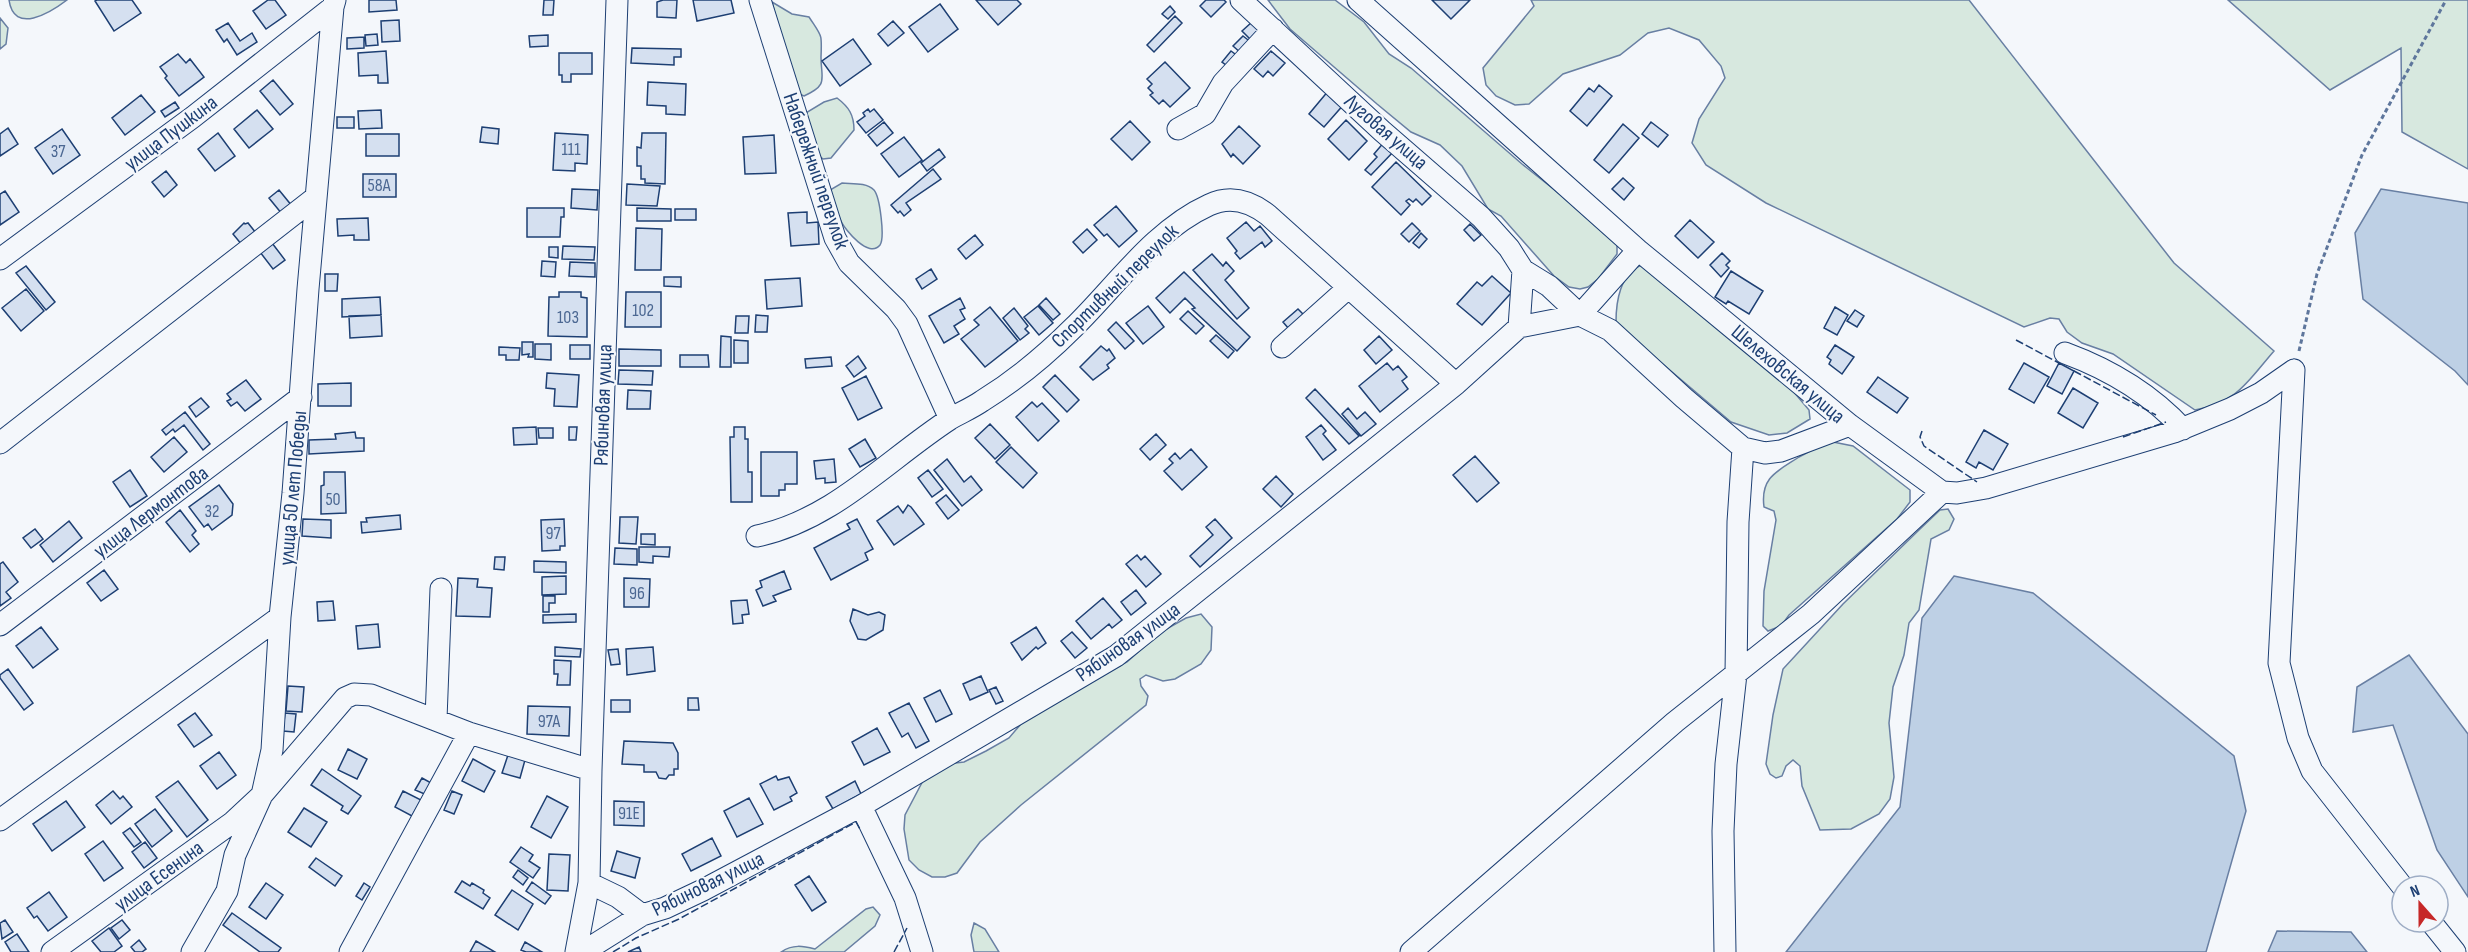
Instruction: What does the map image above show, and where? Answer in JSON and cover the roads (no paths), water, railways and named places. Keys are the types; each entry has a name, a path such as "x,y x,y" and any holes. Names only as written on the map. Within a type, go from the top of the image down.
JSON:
{"street":[{"name":"Рябиновая улица","path":"576,952 589,883 617,0"},
{"name":"Набережный переулок","path":"760,0 835,238 849,263 896,309 907,324 950,419"},
{"name":"Луговая улица","path":"1241,0 1382,131 1481,217 1509,248 1523,270"},
{"name":"Шелеховская улица","path":"1358,0 1638,250 1850,425 1942,492"},
{"name":"улица 50 лет Победы","path":"192,952 227,891 236,855 262,795 272,750 280,617 334,4"},
{"name":"улица Пушкина","path":"0,259 194,117 334,4"},
{"path":"1178,129 1205,114 1223,83 1273,29"},
{"path":"0,443 316,197"},
{"name":"Спортивный переулок","path":"757,536 782,531 809,519 871,478 950,419 1024,372 1074,327 1140,257 1169,231 1196,212 1214,203 1239,201 1259,208 1412,342 1456,384"},
{"path":"1638,250 1580,315 1519,327 1523,270 1549,286 1580,315 1610,330 1743,448 1765,453 1781,452 1850,425"},
{"path":"1282,347 1348,288"},
{"name":"Рябиновая улица","path":"583,952 642,915 665,908 703,890 861,806 1116,656 1456,384 1519,327"},
{"path":"2065,353 2103,368 2148,395 2183,429"},
{"path":"1411,952 1675,722 1811,614 1942,492 1957,493 1986,488 2183,429 2251,398 2294,370 2279,663 2298,738 2312,771 2393,874"},
{"name":"улица Лермонтова","path":"0,626 301,397"},
{"path":"1725,952 1723,831 1726,765 1736,674 1738,522 1743,448"},
{"path":"436,719 441,589"},
{"path":"0,820 280,617"},
{"path":"262,795 345,698 354,694 371,695 469,732 591,770"},
{"path":"350,952 469,732"},
{"name":"улица Есенина","path":"52,952 207,843 262,795"},
{"path":"861,806 905,898 920,950"},
{"path":"589,883 618,897 642,915"},
{"path":"2441,934 2456,952"}],"water":[{"path":"2381,189 2468,203 2468,385 2455,371 2363,299 2355,233"},
{"path":"1954,576 2033,593 2234,756 2246,811 2206,952 1786,952 1900,807 1922,618"},
{"path":"2409,655 2468,734 2468,897 2437,850 2393,725 2353,732 2357,687"},
{"path":"2277,931 2351,932 2367,952 2268,952"}]}
